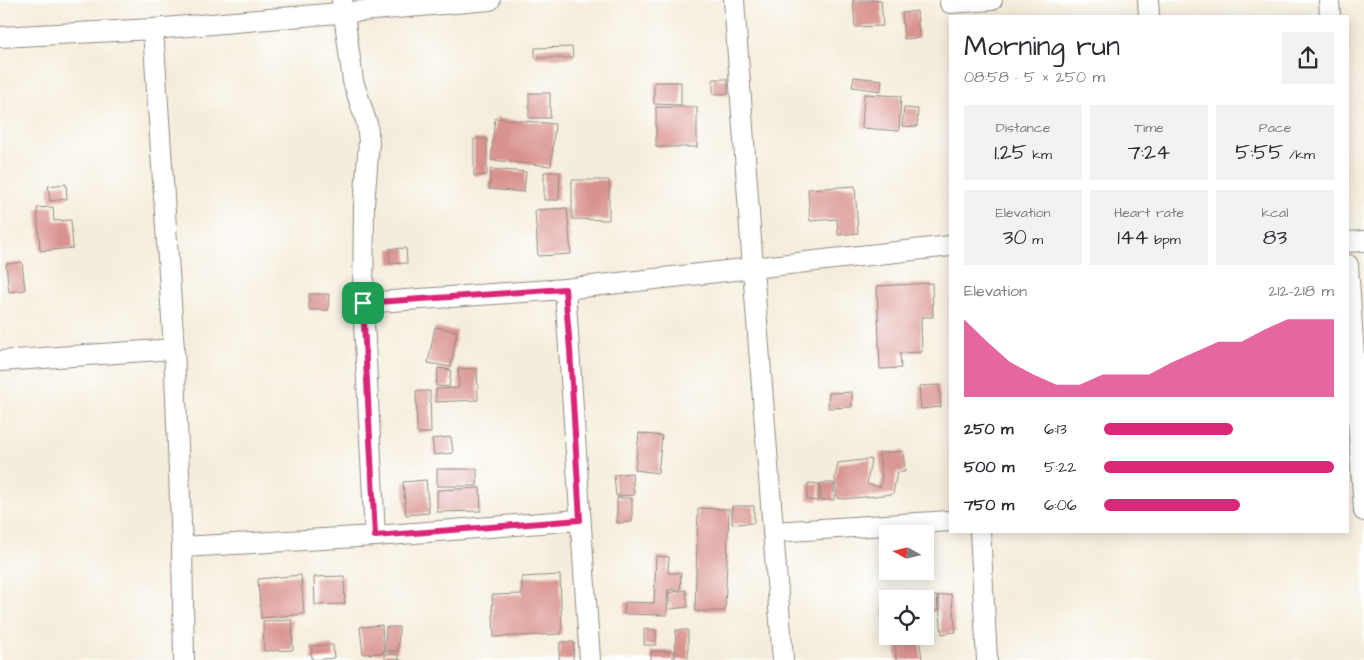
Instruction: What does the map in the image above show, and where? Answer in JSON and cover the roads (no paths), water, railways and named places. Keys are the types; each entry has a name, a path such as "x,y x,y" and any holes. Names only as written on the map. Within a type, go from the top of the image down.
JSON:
{"street":[{"path":"0,37 153,29 342,7 490,0"},
{"path":"734,0 752,268 783,660"},
{"path":"950,6 992,0"},
{"path":"1148,0 1150,15"},
{"path":"1329,0 1330,15"},
{"path":"342,7 353,81 367,124 369,142 364,205 363,303 375,536"},
{"path":"153,29 174,349 182,547 184,660"},
{"path":"1349,242 1364,241"},
{"path":"363,303 565,289 949,246"},
{"path":"1349,282 1364,510"},
{"path":"565,289 590,660"},
{"path":"0,361 174,349"},
{"path":"182,547 375,536 580,520"},
{"path":"773,532 949,521"},
{"path":"980,533 987,660"}]}
